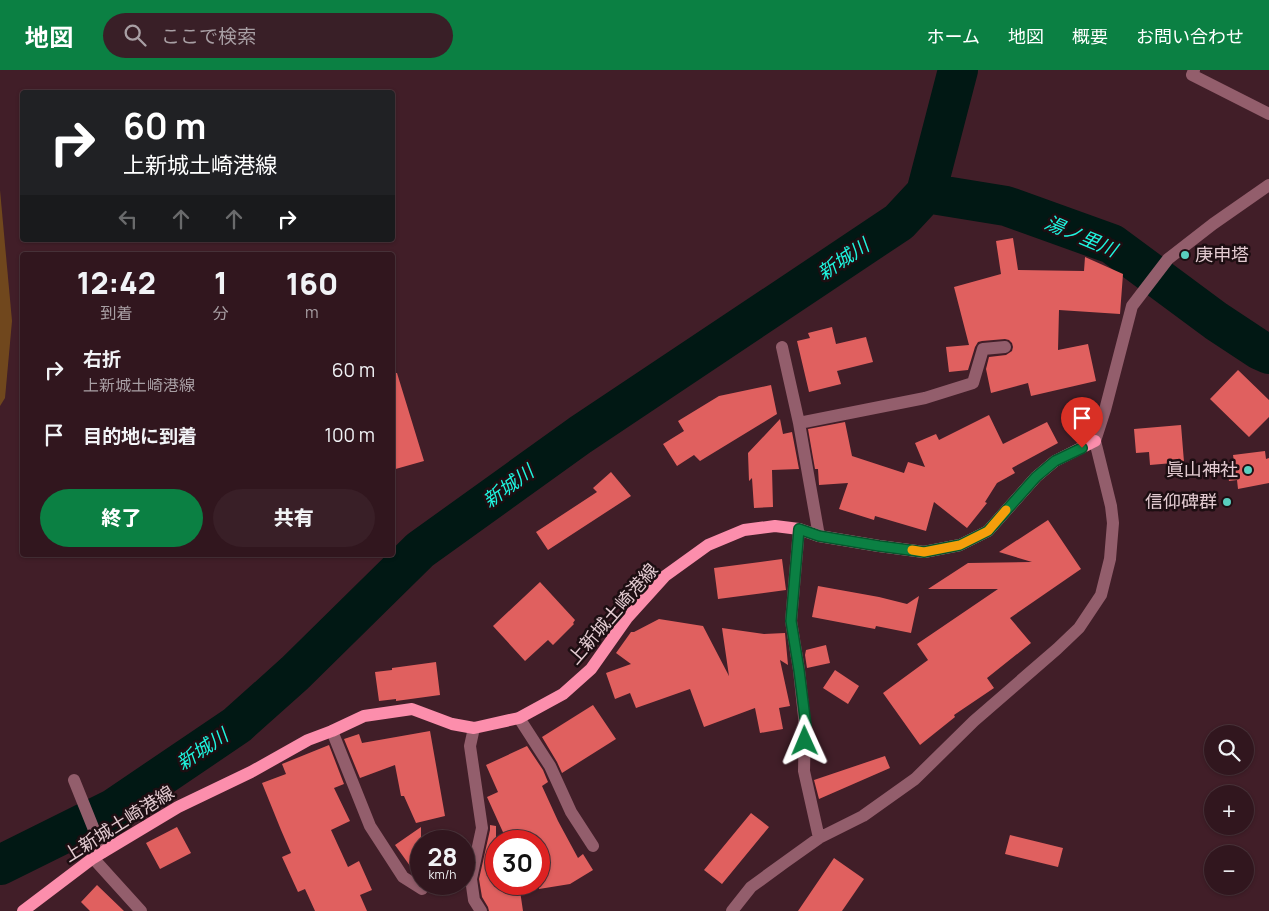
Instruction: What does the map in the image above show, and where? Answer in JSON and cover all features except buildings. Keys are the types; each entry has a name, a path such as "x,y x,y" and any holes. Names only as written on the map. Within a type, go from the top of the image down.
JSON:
{"main road":[{"name":"上新城土崎港線","path":"23,911 99,852 178,807 251,772 308,740 364,716 412,709 452,724 474,728 519,718 563,694 591,669 627,618 665,576 708,545 744,530 775,526 799,529 819,536 924,552 960,545 988,531 1036,477 1055,461 1096,441"}],"street":[{"path":"1194,70 1192,75 1269,114"},
{"path":"732,911 751,887 819,838 863,816 916,779 974,721 1079,628 1101,595 1110,560 1113,522 1096,441 1132,306 1168,259 1213,224 1269,185"},
{"path":"782,347 799,423 819,536"},
{"path":"799,423 925,398 973,382 983,350 1005,347"},
{"path":"799,529 791,621 806,726 804,771 819,838"},
{"path":"519,718 550,766 571,812 593,846"},
{"path":"474,728 470,746 482,828 471,879 474,900 481,911"},
{"path":"332,731 370,826 403,876 410,881"},
{"path":"74,780 99,852 141,911"}],"shaded area":[{"path":"0,190 12,321 5,398 0,406"}],"waterway":[{"name":"新城川","path":"0,865 113,809 237,725 295,673 420,550 580,435 899,222 926,193 958,70"},
{"name":"湯ノ里川","path":"926,193 1006,206 1112,244 1216,321 1269,354"}],"slow traffic":[{"path":"912,550 924,552 960,545 988,531 1006,510"}],"place":[{"name":"庚申塔","path":"1185,255"},
{"name":"眞山神社","path":"1248,470"},
{"name":"信仰碑群","path":"1227,502"}],"route":[{"path":"805,741 806,726 791,621 799,529 819,536 924,552 960,545 988,531 1036,477 1055,461 1082,448"}]}
